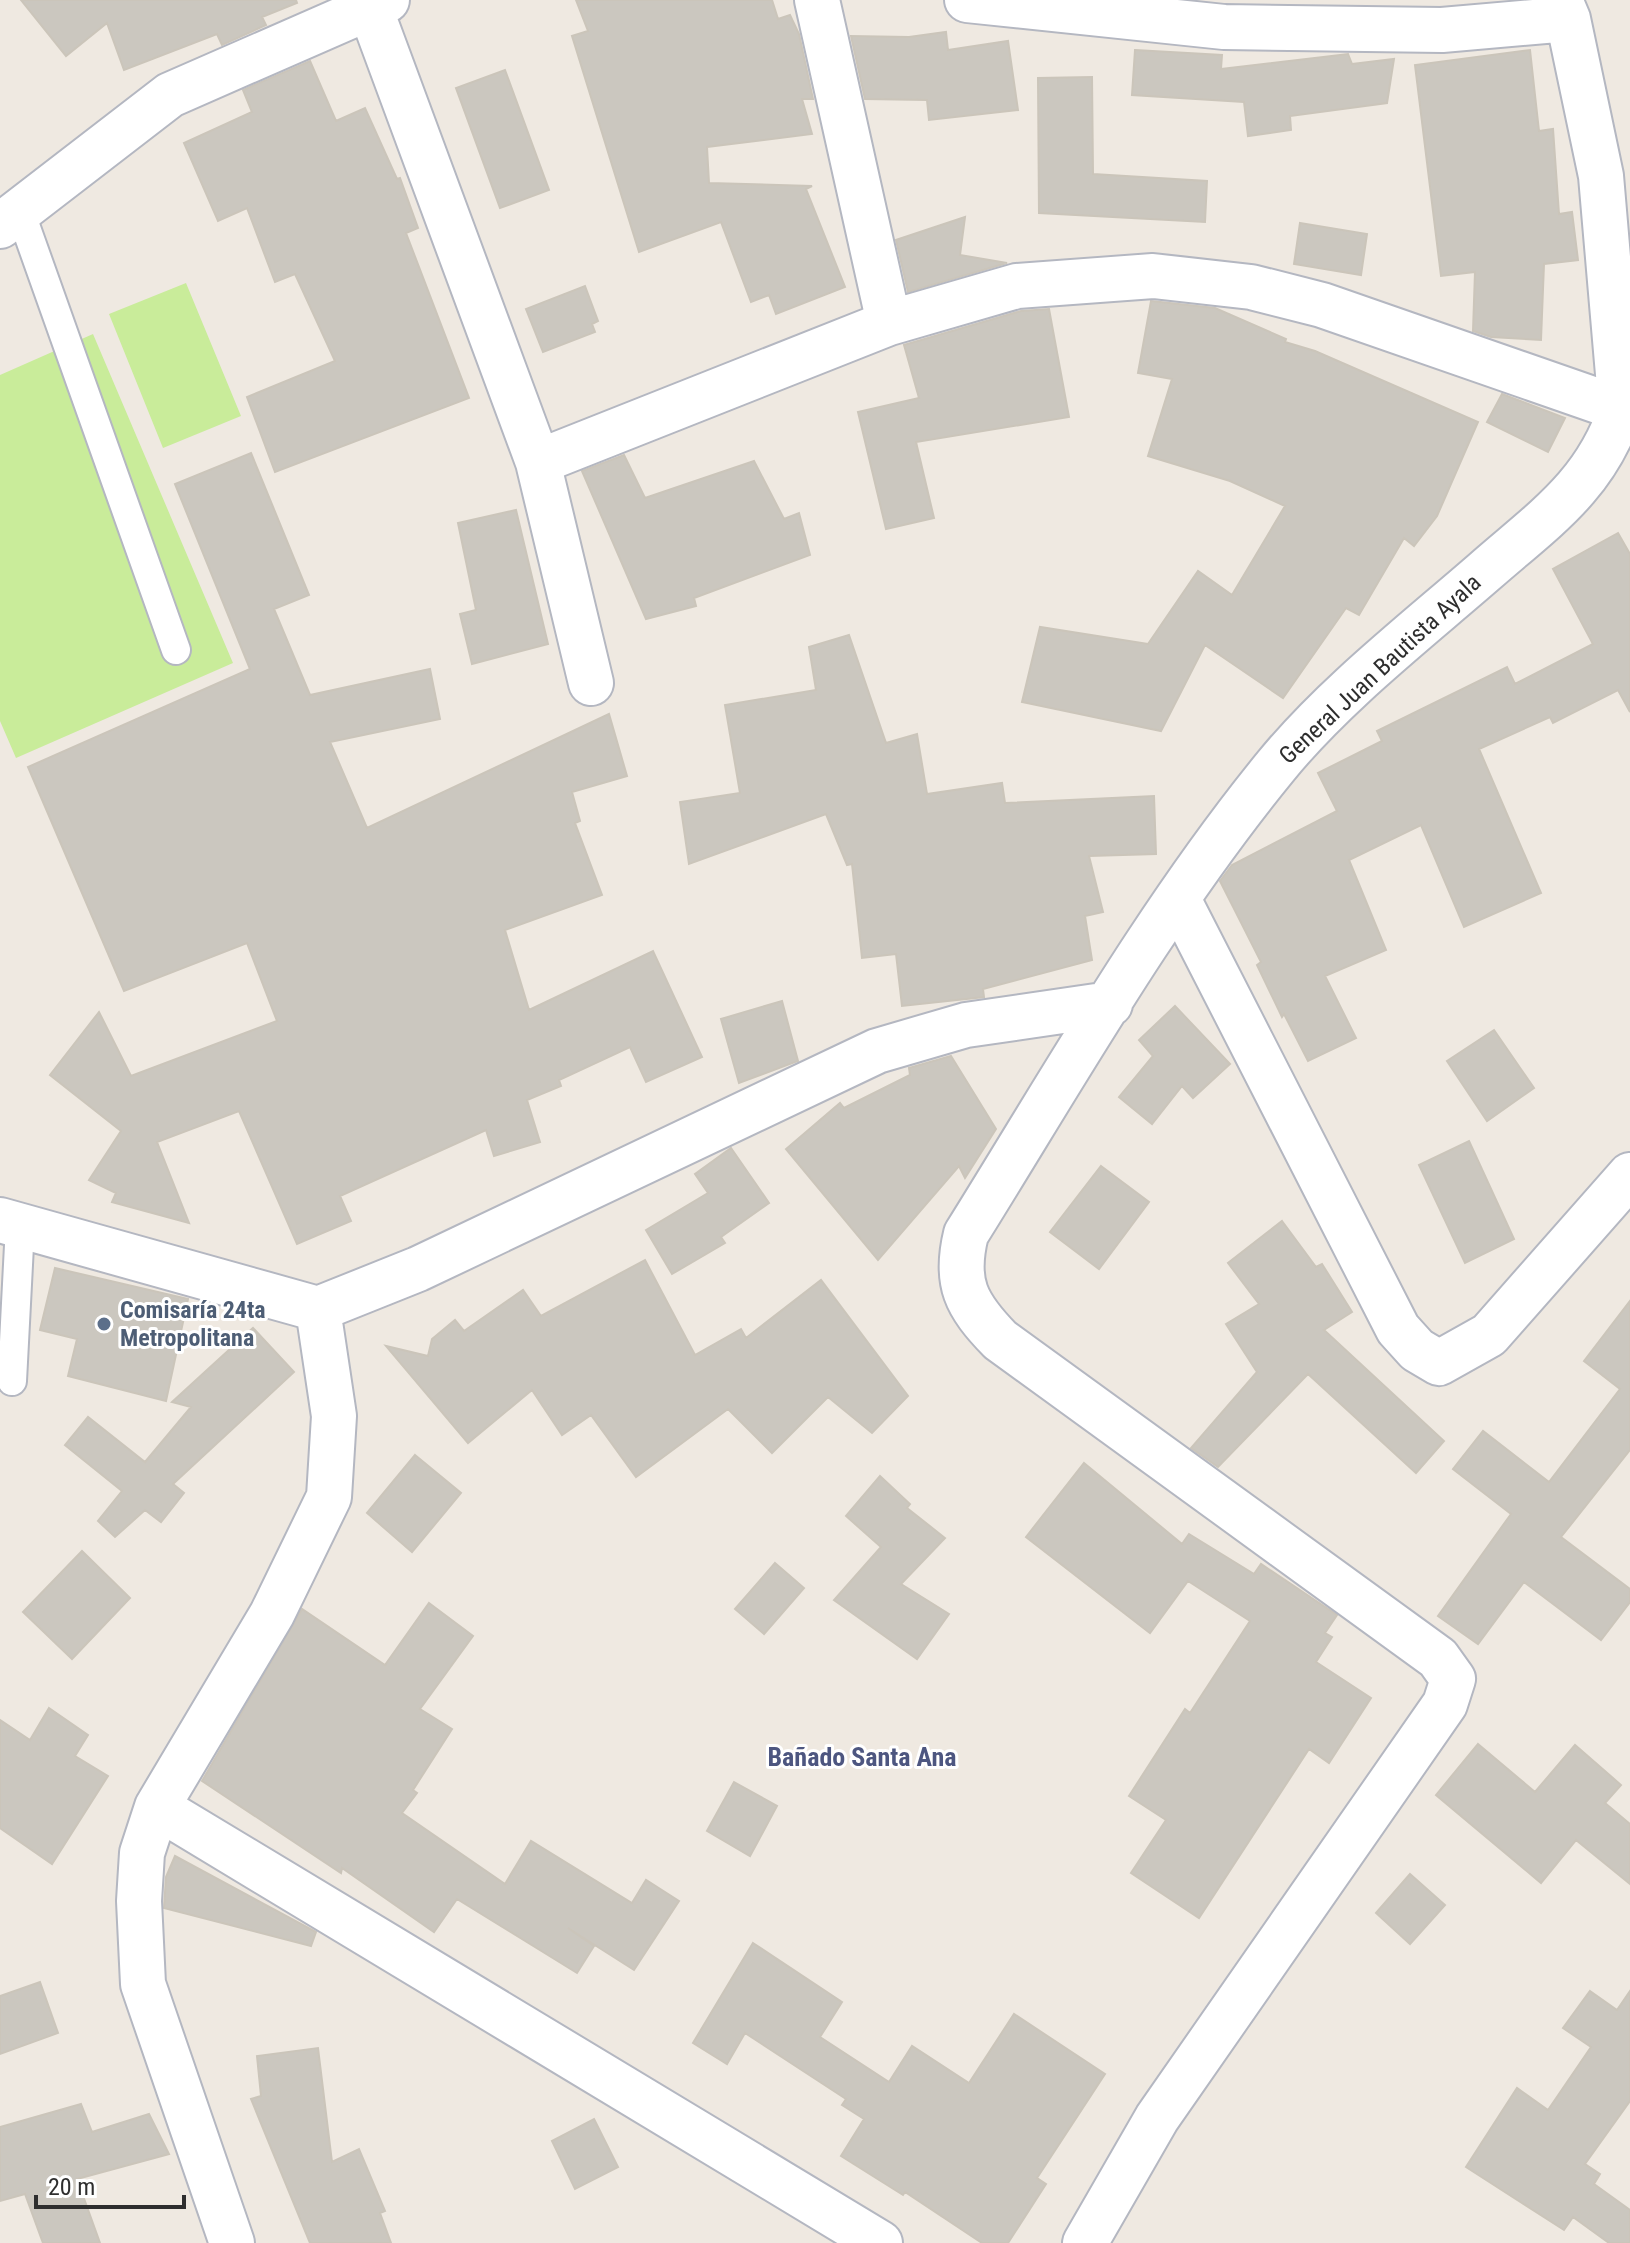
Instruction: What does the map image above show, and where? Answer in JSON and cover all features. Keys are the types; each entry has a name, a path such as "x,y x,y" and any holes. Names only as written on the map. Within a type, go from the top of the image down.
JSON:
{"street":[{"path":"817,0 889,323"},
{"path":"967,0 1224,27 1442,30 1564,9"},
{"path":"10,219 170,95 378,4 538,462 591,683"},
{"name":"General Juan Bautista Ayala","path":"1085,2243 1157,2118 1445,1704 1453,1679 1438,1658 1000,1340 983,1322 962,1287 959,1273 966,1234 1178,899 1277,764 1364,677 1559,507 1593,472 1626,413 1615,177 1564,9"},
{"path":"538,462 889,323 1017,286 1153,276 1251,287 1322,305 1626,413"},
{"path":"1178,899 1398,1329 1417,1350 1439,1363 1489,1335 1630,1175"},
{"path":"10,1223 318,1309 418,1269 877,1051 966,1025 1110,1004"},
{"path":"232,2243 143,1984 139,1901 142,1853 157,1807 272,1614 329,1497 334,1416 318,1309"},
{"path":"157,1807 880,2243"}],"lane":[{"path":"10,219 176,650"},
{"path":"10,1223 12,1381"}],"green space":[{"path":"186,283 241,416 163,448 109,314"},
{"path":"93,334 233,663 16,758 0,721 0,375"}],"building":[{"path":"21,0 296,0 297,3 262,17 266,25 222,45 217,34 124,70 107,23 66,56"},
{"path":"576,0 772,0 778,19 790,15 799,34 813,99 802,99 812,134 707,147 709,183 812,186 806,189 845,287 776,314 769,295 751,302 721,222 639,252 572,36 588,31"},
{"path":"946,32 948,50 1008,41 1018,110 929,120 927,100 865,99 851,36 909,37"},
{"path":"1135,50 1222,55 1221,69 1348,54 1352,64 1394,59 1387,103 1290,116 1291,130 1248,136 1244,102 1132,95"},
{"path":"1530,50 1539,131 1553,129 1559,214 1572,212 1578,260 1544,264 1541,340 1491,337 1473,331 1475,272 1441,276 1415,65"},
{"path":"310,61 336,121 365,108 397,179 400,178 418,228 406,233 469,398 275,472 247,397 335,361 295,274 275,282 247,208 218,221 184,143 252,112 243,90"},
{"path":"505,70 549,190 500,208 456,88"},
{"path":"1092,77 1093,174 1207,181 1205,222 1039,213 1038,78"},
{"path":"965,217 960,255 1007,263 908,292 896,240"},
{"path":"1300,223 1367,234 1361,275 1294,264"},
{"path":"585,286 598,321 592,324 595,332 543,352 526,309"},
{"path":"1151,301 1215,308 1286,339 1285,342 1315,351 1478,422 1437,516 1414,546 1404,538 1359,615 1346,608 1283,698 1205,645 1161,731 1022,702 1040,627 1148,644 1198,571 1232,595 1285,506 1230,481 1148,456 1172,379 1138,373"},
{"path":"1049,309 1069,417 916,442 934,518 886,529 858,412 919,398 904,345 1021,311"},
{"path":"1502,394 1565,418 1548,452 1487,422"},
{"path":"251,453 309,595 274,609 310,695 430,669 440,719 330,742 367,828 609,714 627,776 572,792 580,821 575,823 602,895 505,930 529,1010 653,951 702,1057 646,1082 630,1047 559,1080 561,1086 527,1100 540,1142 494,1156 486,1130 340,1196 351,1221 297,1244 239,1111 157,1142 189,1223 112,1202 116,1193 89,1180 121,1131 50,1075 99,1012 131,1076 277,1021 247,943 124,991 28,767 250,669 175,484"},
{"path":"624,455 645,498 754,461 784,519 799,513 810,555 694,598 696,606 646,619 582,471"},
{"path":"516,510 548,644 472,664 460,614 476,610 458,523"},
{"path":"1618,533 1630,554 1630,712 1618,690 1553,723 1550,717 1479,749 1541,893 1464,927 1421,825 1349,860 1386,950 1325,976 1356,1038 1308,1061 1284,1014 1282,1017 1257,965 1261,962 1220,881 1232,865 1337,811 1318,773 1382,741 1377,731 1507,667 1515,684 1593,644 1553,569"},
{"path":"849,635 886,743 917,734 927,794 1002,783 1005,803 1154,796 1156,854 1089,856 1103,912 1085,916 1092,960 983,989 984,997 902,1006 896,954 862,958 852,864 847,865 826,814 689,864 680,802 740,793 725,705 816,690 809,647"},
{"path":"782,1001 798,1061 739,1083 721,1019"},
{"path":"1175,1006 1230,1064 1193,1098 1182,1086 1152,1124 1119,1097 1153,1056 1139,1040"},
{"path":"1494,1030 1534,1088 1487,1121 1447,1061"},
{"path":"951,1056 996,1129 965,1178 959,1166 878,1260 786,1149 840,1103 844,1108 910,1075 909,1068"},
{"path":"1469,1141 1514,1239 1465,1263 1419,1165"},
{"path":"731,1148 769,1203 721,1237 725,1243 672,1274 646,1230 708,1193 695,1174"},
{"path":"1101,1166 1149,1202 1099,1269 1050,1232"},
{"path":"1282,1221 1316,1267 1322,1264 1352,1312 1324,1330 1444,1441 1416,1473 1308,1374 1218,1467 1191,1448 1257,1372 1226,1324 1259,1304 1228,1263"},
{"path":"645,1260 695,1355 741,1329 746,1338 821,1280 908,1396 872,1433 828,1397 772,1453 728,1409 636,1477 591,1415 562,1435 532,1390 468,1443 386,1346 428,1356 432,1339 455,1320 464,1331 523,1290 541,1316"},
{"path":"55,1268 188,1299 166,1401 68,1376 77,1339 40,1330"},
{"path":"1630,1301 1630,1450 1561,1537 1630,1589 1630,1602 1601,1640 1524,1582 1478,1644 1438,1616 1511,1514 1453,1469 1483,1431 1549,1482 1620,1389 1584,1361"},
{"path":"253,1328 294,1372 173,1484 184,1493 161,1522 145,1510 115,1537 98,1521 122,1491 65,1445 88,1417 145,1462 191,1407 172,1402"},
{"path":"415,1455 461,1493 412,1552 367,1513"},
{"path":"1084,1463 1182,1544 1189,1534 1254,1574 1261,1564 1337,1615 1325,1633 1332,1637 1316,1662 1371,1698 1329,1763 1309,1749 1199,1918 1131,1873 1166,1820 1129,1796 1185,1709 1190,1713 1250,1621 1188,1581 1150,1633 1026,1537"},
{"path":"880,1476 910,1504 907,1508 945,1538 901,1584 949,1614 917,1659 834,1600 881,1547 846,1516"},
{"path":"82,1551 130,1598 72,1659 23,1612"},
{"path":"775,1563 804,1588 764,1634 735,1609"},
{"path":"429,1603 473,1636 420,1709 452,1729 413,1790 417,1793 402,1813 505,1884 531,1841 632,1903 646,1880 679,1901 634,1970 568,1928 594,1946 577,1973 457,1899 434,1932 342,1868 341,1873 202,1781 302,1609 385,1665"},
{"path":"49,1708 88,1735 75,1756 108,1776 52,1864 0,1828 0,1720 30,1740"},
{"path":"1478,1744 1535,1792 1575,1745 1621,1785 1605,1803 1630,1824 1630,1884 1576,1840 1541,1883 1436,1795"},
{"path":"734,1782 777,1806 750,1856 707,1831"},
{"path":"175,1856 316,1932 311,1946 164,1908 166,1877"},
{"path":"1410,1874 1445,1905 1410,1944 1376,1913"},
{"path":"753,1943 842,2002 820,2037 889,2082 912,2046 969,2083 1014,2014 1105,2074 1037,2178 1046,2184 1008,2243 982,2243 905,2192 903,2195 841,2156 864,2119 842,2105 846,2099 745,2033 727,2064 693,2043"},
{"path":"40,1982 58,2033 0,2054 0,1996"},
{"path":"1590,1991 1617,2010 1630,1991 1630,2101 1585,2164 1600,2174 1594,2184 1630,2210 1630,2243 1609,2243 1573,2217 1564,2230 1466,2167 1517,2088 1548,2110 1591,2047 1563,2028"},
{"path":"318,2048 332,2162 359,2149 385,2211 380,2213 391,2243 310,2243 251,2099 261,2096 257,2056"},
{"path":"81,2104 92,2132 149,2114 169,2154 77,2179 100,2243 43,2243 25,2194 0,2201 0,2127"},
{"path":"594,2119 618,2167 575,2189 552,2141"}],"place":[{"name":"Comisaría 24ta Metropolitana","path":"104,1324"}],"district":[{"name":"Bañado Santa Ana","path":"862,1757"}]}
